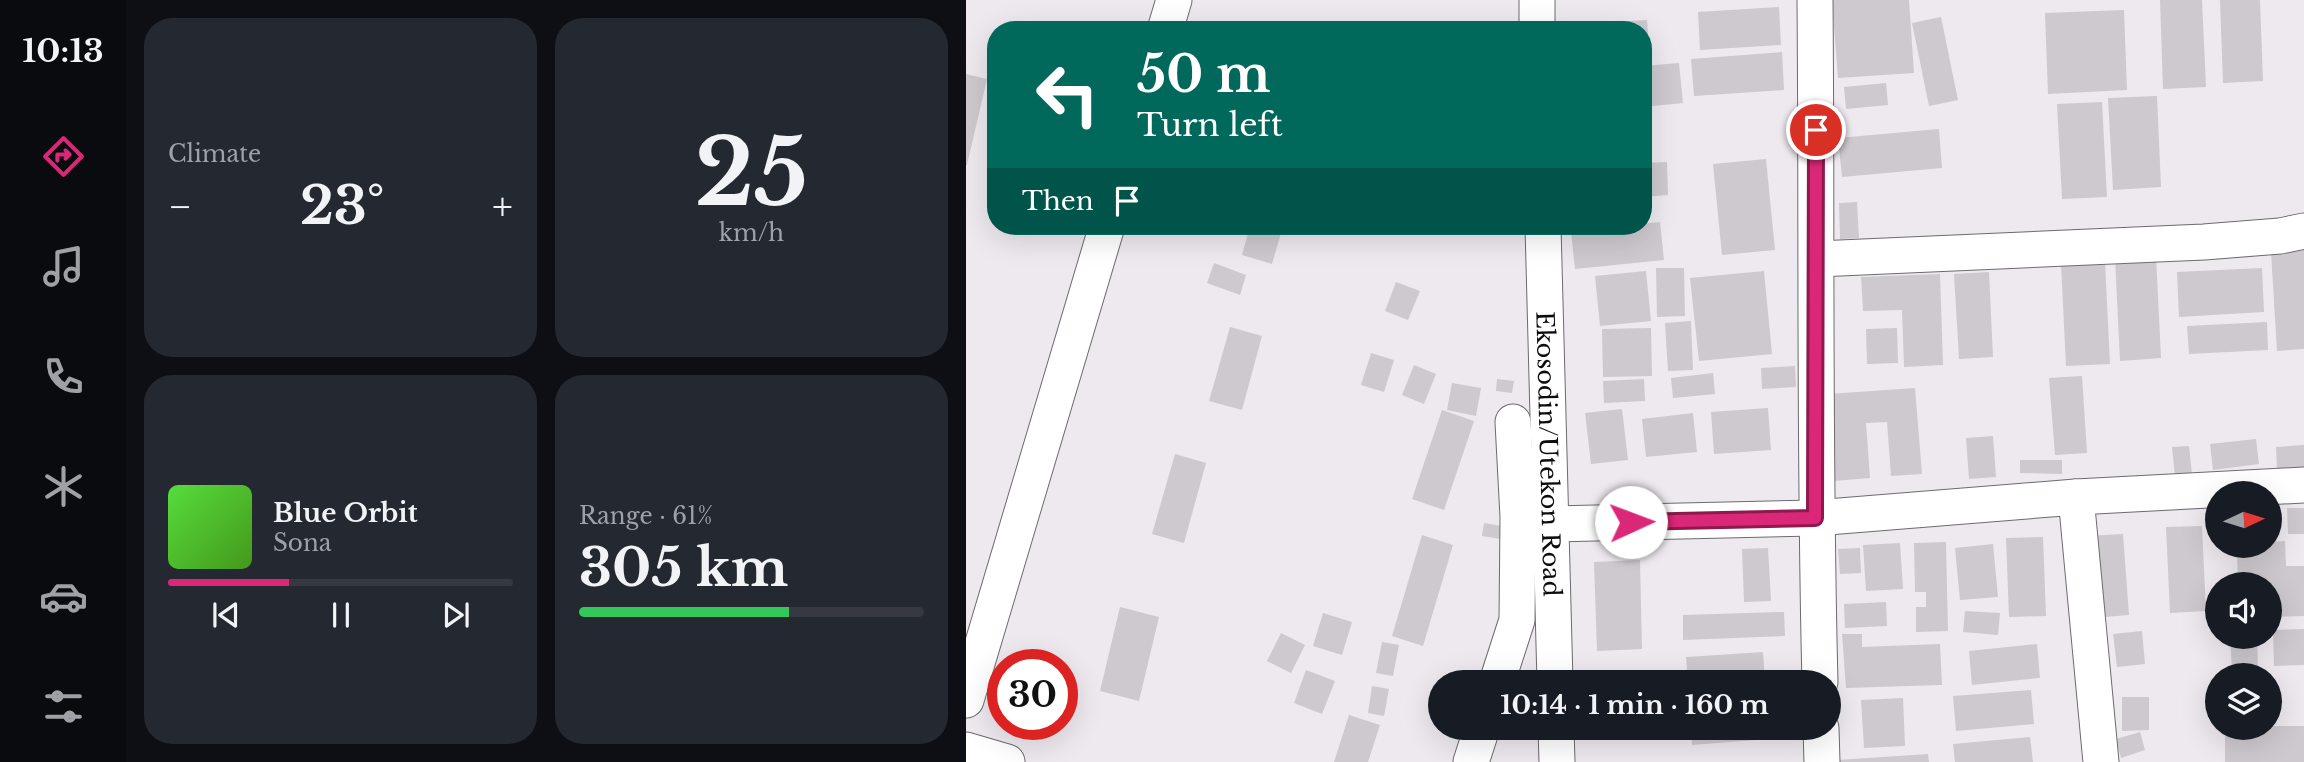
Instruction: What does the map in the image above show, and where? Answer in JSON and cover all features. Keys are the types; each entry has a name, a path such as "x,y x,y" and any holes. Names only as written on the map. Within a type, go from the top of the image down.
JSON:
{"street":[{"path":"1168,21 1174,0"},
{"path":"1537,0 1538,21"},
{"path":"1815,0 1815,518 1820,670"},
{"path":"1817,259 2204,243 2280,236 2304,231"},
{"path":"966,700 1104,235"},
{"name":"Ekosodin/Utekon Road","path":"1543,235 1555,670"},
{"path":"1501,670 1517,620 1518,517 1513,422"},
{"path":"1552,524 1815,518 2076,497 2304,485"},
{"path":"2076,497 2101,762"},
{"path":"1471,762 1478,740"},
{"path":"1556,740 1557,762"},
{"path":"1821,740 1822,762"},
{"path":"966,750 1007,762"}],"building":[{"path":"1832,0 1909,0 1914,73 1838,78"},
{"path":"2160,0 2202,0 2206,87 2163,89"},
{"path":"2220,0 2260,0 2263,81 2223,83"},
{"path":"1779,7 1781,45 1700,50 1698,12"},
{"path":"2124,10 2127,90 2048,94 2045,13"},
{"path":"1941,17 1958,100 1929,106 1912,23"},
{"path":"1782,52 1784,90 1694,96 1691,59"},
{"path":"1679,63 1683,103 1652,106 1652,65"},
{"path":"966,74 987,79 967,165 966,165"},
{"path":"1886,83 1888,105 1846,109 1844,87"},
{"path":"2157,96 2161,187 2113,190 2108,98"},
{"path":"2102,102 2107,197 2062,199 2057,104"},
{"path":"1939,129 1942,168 1842,177 1838,138"},
{"path":"1766,159 1775,250 1722,255 1713,164"},
{"path":"1667,162 1668,195 1652,196 1652,163"},
{"path":"1857,202 1859,238 1840,239 1839,203"},
{"path":"1660,222 1664,260 1575,269 1571,235 1652,235 1652,223"},
{"path":"1248,235 1280,235 1272,264 1242,255"},
{"path":"2304,250 2304,349 2277,351 2271,252"},
{"path":"2156,256 2161,358 2120,361 2115,258"},
{"path":"2105,262 2110,364 2066,366 2061,264"},
{"path":"1214,263 1246,275 1240,295 1207,283"},
{"path":"1656,268 1684,268 1685,316 1657,317"},
{"path":"2262,268 2264,312 2179,317 2177,272"},
{"path":"1646,271 1651,321 1600,326 1595,276"},
{"path":"1764,271 1772,354 1699,361 1690,278"},
{"path":"1989,272 1993,357 1959,359 1954,274"},
{"path":"1940,274 1943,365 1904,367 1902,310 1863,311 1861,277"},
{"path":"1396,282 1420,291 1408,320 1385,311"},
{"path":"1691,321 1693,370 1668,371 1665,323"},
{"path":"2267,322 2268,350 2189,354 2187,326"},
{"path":"1230,327 1262,336 1242,410 1209,401"},
{"path":"1651,328 1652,376 1603,377 1602,329"},
{"path":"1897,328 1898,363 1867,364 1866,329"},
{"path":"1371,353 1394,360 1384,392 1361,385"},
{"path":"1414,365 1436,374 1424,404 1402,395"},
{"path":"1795,366 1796,387 1762,389 1761,368"},
{"path":"1713,373 1715,394 1673,398 1671,378"},
{"path":"2082,376 2087,453 2055,455 2049,378"},
{"path":"1497,379 1514,381 1512,393 1496,391"},
{"path":"1644,379 1645,401 1604,403 1603,381"},
{"path":"1452,383 1481,388 1476,416 1447,410"},
{"path":"1915,388 1922,474 1891,476 1887,422 1866,423 1870,478 1834,481 1828,394"},
{"path":"1768,408 1771,450 1714,454 1711,412"},
{"path":"1622,409 1628,460 1591,464 1585,413"},
{"path":"1442,410 1474,421 1444,510 1412,499"},
{"path":"1693,413 1697,452 1646,457 1642,419"},
{"path":"1993,436 1996,477 1969,479 1966,438"},
{"path":"2256,439 2259,464 2213,470 2210,444"},
{"path":"2304,445 2304,468 2277,470 2276,447"},
{"path":"2189,446 2192,474 2175,476 2172,447"},
{"path":"1175,454 1206,463 1184,543 1152,534"},
{"path":"2020,460 2062,460 2062,474 2020,473"},
{"path":"2287,508 2304,508 2304,534 2288,534"},
{"path":"1484,523 1502,526 1500,539 1482,536"},
{"path":"2202,526 2205,611 2170,613 2166,527"},
{"path":"2123,534 2129,615 2092,618 2087,536"},
{"path":"1422,535 1453,545 1423,646 1392,636"},
{"path":"2043,537 2046,616 2009,617 2006,538"},
{"path":"2282,541 2285,541 2286,566 2304,566 2304,616 2282,617 2282,572 2238,572 2237,558 2282,558"},
{"path":"1946,542 1948,631 1916,632 1916,607 1926,607 1926,592 1915,592 1914,543"},
{"path":"1900,543 1903,589 1866,591 1863,545"},
{"path":"1993,544 1998,597 1960,600 1955,548"},
{"path":"1768,548 1771,601 1744,602 1742,549"},
{"path":"1860,548 1861,573 1840,574 1838,549"},
{"path":"1640,560 1642,649 1597,651 1594,562"},
{"path":"1886,602 1887,626 1845,628 1844,604"},
{"path":"1120,607 1159,617 1139,701 1100,691"},
{"path":"1965,611 2000,613 1998,635 1963,632"},
{"path":"1784,612 1785,636 1683,640 1683,615"},
{"path":"1323,613 1352,622 1342,655 1313,646"},
{"path":"2304,629 2304,665 2282,666 2282,663 2274,663 2274,649 2282,649 2282,630"},
{"path":"2142,631 2145,664 2117,667 2113,634"},
{"path":"1281,633 1305,645 1291,673 1267,661"},
{"path":"1842,634 1862,634 1862,647 1940,644 1942,685 1846,688"},
{"path":"1382,642 1399,645 1393,676 1376,673"},
{"path":"2037,644 2040,678 1972,685 1969,651"},
{"path":"2231,649 2257,649 2258,663 2232,663"},
{"path":"1763,652 1764,670 1687,670 1686,657"},
{"path":"1306,670 1335,681 1322,714 1294,703"},
{"path":"1372,686 1389,689 1384,716 1368,713"},
{"path":"2031,690 2034,724 1956,731 1953,696"},
{"path":"2122,697 2149,697 2149,730 2122,731"},
{"path":"1903,698 1905,746 1864,748 1861,700"},
{"path":"1349,715 1380,725 1368,762 1334,762"},
{"path":"2282,726 2304,726 2304,762 2225,762 2225,740 2282,740"},
{"path":"2140,732 2145,750 2121,758 2116,739"},
{"path":"2030,737 2033,762 1955,762 1953,744"},
{"path":"1692,740 1756,740 1692,745"},
{"path":"1928,754 1929,762 1837,762 1837,760"}],"route":[{"path":"1631,522 1815,518 1816,130"}]}
